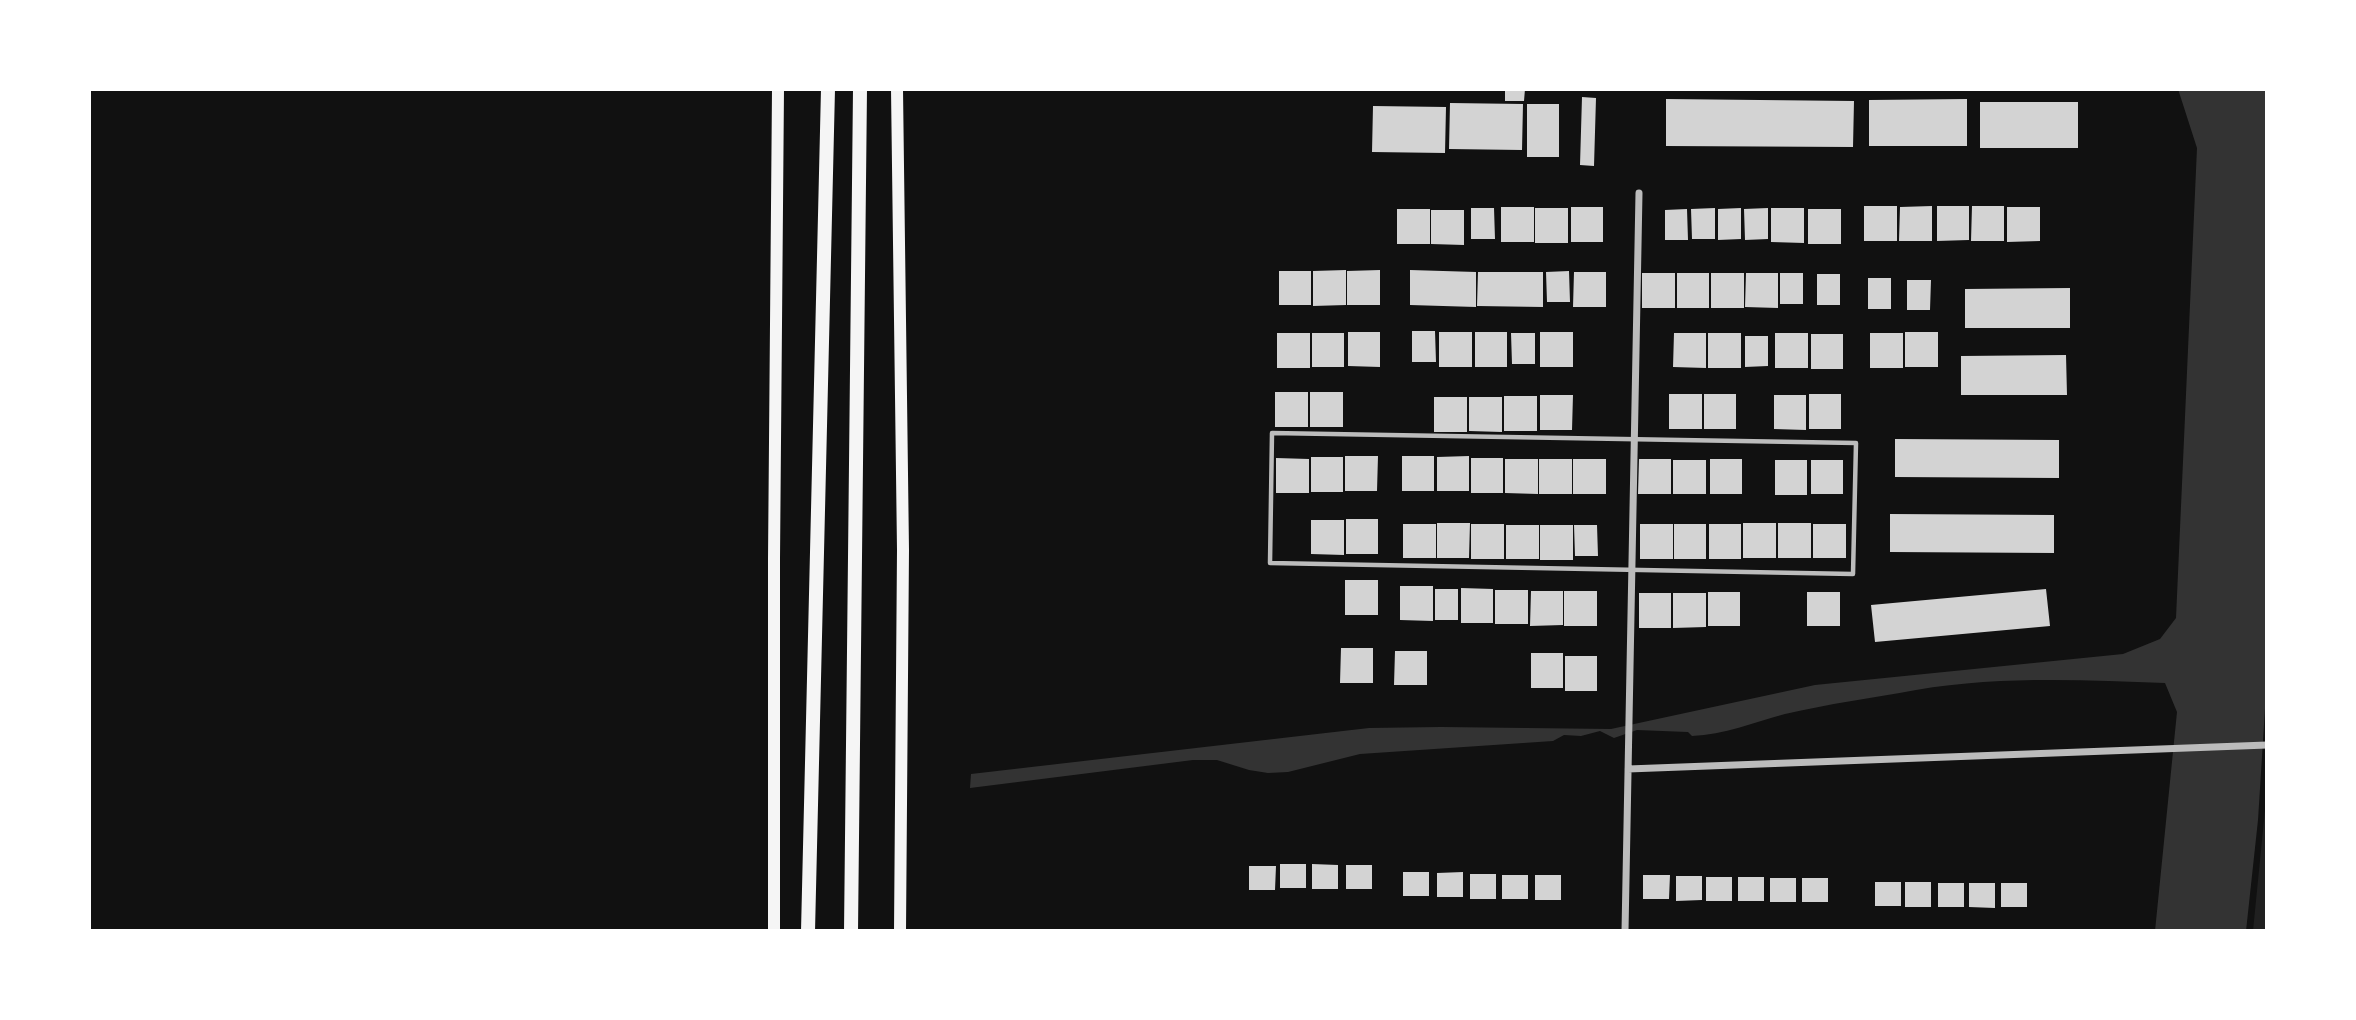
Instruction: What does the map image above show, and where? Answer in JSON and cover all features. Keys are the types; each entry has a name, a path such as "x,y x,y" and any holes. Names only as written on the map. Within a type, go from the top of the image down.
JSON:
{"highway":[{"path":"808,931 828,89"},
{"path":"851,931 859,89"}],"main road":[{"path":"774,931 778,89"},
{"path":"897,89 903,550 900,931"}],"street":[{"path":"1625,931 1639,194"},
{"path":"1628,769 2267,745"}],"lane":[{"path":"1272,433 1635,439 1856,443 1853,574 1270,563 1272,433"}],"shaded area":[{"path":"2178,89 2267,89 2267,677 2258,820 2246,931 2155,931 2177,712 2165,683 2040,680 1978,683 1916,690 1817,707 1704,735 1637,730 1614,738 1600,731 1581,736 1564,735 1553,741 1360,754 1288,772 1268,773 1217,760 1193,760 970,788 971,774 1369,728 1611,729 1815,685 2123,654 2160,639 2176,618 2197,148"},
{"path":"2267,790 2267,931 2253,931"}],"building":[{"path":"1505,89 1525,89 1524,101 1505,101"},
{"path":"1582,97 1596,98 1594,166 1580,165"},
{"path":"1666,99 1854,101 1853,147 1666,146"},
{"path":"1967,99 1967,146 1869,146 1869,100"},
{"path":"1980,102 2078,102 2078,148 1980,148"},
{"path":"1450,103 1523,104 1522,150 1449,149"},
{"path":"1527,104 1559,104 1559,157 1527,157"},
{"path":"1373,106 1446,107 1445,153 1372,152"},
{"path":"1864,206 1897,206 1897,241 1864,241"},
{"path":"1932,206 1932,241 1899,241 1900,207"},
{"path":"1937,206 1969,206 1969,240 1937,241"},
{"path":"1972,206 2004,206 2004,241 1971,241"},
{"path":"1501,207 1534,207 1534,242 1501,242"},
{"path":"1571,207 1603,207 1603,242 1571,242"},
{"path":"2007,207 2040,207 2040,241 2007,242"},
{"path":"1471,208 1494,208 1495,239 1471,239"},
{"path":"1535,208 1568,208 1568,243 1535,243"},
{"path":"1715,208 1715,239 1692,239 1691,209"},
{"path":"1741,208 1741,239 1718,240 1718,209"},
{"path":"1768,208 1768,239 1745,240 1744,209"},
{"path":"1771,208 1804,208 1804,243 1771,242"},
{"path":"1397,209 1430,209 1430,244 1397,244"},
{"path":"1687,209 1688,240 1665,240 1665,210"},
{"path":"1808,209 1841,209 1841,244 1808,244"},
{"path":"1431,210 1464,210 1464,245 1431,244"},
{"path":"1346,270 1346,305 1313,306 1313,271"},
{"path":"1380,270 1380,305 1347,305 1347,271"},
{"path":"1410,270 1476,272 1476,307 1410,305"},
{"path":"1279,271 1311,271 1311,305 1279,305"},
{"path":"1569,271 1570,302 1547,302 1546,272"},
{"path":"1478,272 1543,272 1543,307 1477,306"},
{"path":"1574,272 1606,272 1606,307 1573,307"},
{"path":"1642,273 1675,273 1675,308 1642,308"},
{"path":"1677,273 1709,273 1709,308 1677,308"},
{"path":"1711,273 1744,273 1744,308 1711,308"},
{"path":"1746,273 1778,273 1778,308 1745,307"},
{"path":"1780,273 1803,273 1803,304 1780,304"},
{"path":"1817,274 1840,274 1840,305 1817,305"},
{"path":"1868,278 1891,278 1891,309 1868,309"},
{"path":"1907,280 1931,280 1930,310 1907,310"},
{"path":"2070,288 2070,328 1965,328 1965,289"},
{"path":"1412,331 1435,331 1436,362 1412,362"},
{"path":"1348,332 1380,332 1380,367 1348,366"},
{"path":"1439,332 1472,332 1472,367 1439,367"},
{"path":"1475,332 1507,332 1507,367 1475,367"},
{"path":"1540,332 1573,332 1573,367 1540,367"},
{"path":"1905,332 1938,332 1938,367 1905,367"},
{"path":"1277,333 1310,333 1310,368 1277,368"},
{"path":"1312,333 1344,333 1344,367 1312,367"},
{"path":"1511,333 1535,333 1535,364 1512,364"},
{"path":"1674,333 1706,333 1706,368 1673,367"},
{"path":"1708,333 1741,333 1741,368 1708,368"},
{"path":"1775,333 1808,333 1808,368 1775,368"},
{"path":"1870,333 1903,333 1903,368 1870,368"},
{"path":"1811,334 1843,334 1843,369 1811,369"},
{"path":"1745,336 1768,336 1768,366 1745,367"},
{"path":"2066,355 2067,395 1961,395 1961,356"},
{"path":"1275,392 1308,392 1308,427 1275,427"},
{"path":"1310,392 1343,392 1343,427 1310,427"},
{"path":"1669,394 1702,394 1702,429 1669,429"},
{"path":"1704,394 1736,394 1736,429 1704,429"},
{"path":"1809,394 1841,394 1841,429 1809,429"},
{"path":"1540,395 1573,395 1572,430 1540,430"},
{"path":"1774,395 1806,395 1806,430 1774,429"},
{"path":"1504,396 1537,396 1537,431 1504,431"},
{"path":"1434,397 1467,397 1467,432 1434,432"},
{"path":"1469,397 1502,397 1502,432 1469,431"},
{"path":"1895,439 2059,440 2059,478 1895,477"},
{"path":"1345,456 1378,456 1377,491 1345,491"},
{"path":"1402,456 1434,456 1434,491 1402,491"},
{"path":"1469,456 1469,491 1437,491 1437,457"},
{"path":"1311,457 1343,457 1343,492 1311,492"},
{"path":"1276,458 1309,459 1309,493 1276,493"},
{"path":"1471,458 1503,458 1503,493 1471,493"},
{"path":"1505,459 1538,459 1538,494 1505,493"},
{"path":"1539,459 1572,459 1572,494 1539,494"},
{"path":"1573,459 1606,459 1606,494 1573,494"},
{"path":"1639,459 1671,459 1671,494 1638,494"},
{"path":"1710,459 1742,459 1742,494 1710,494"},
{"path":"1673,460 1706,460 1706,494 1673,494"},
{"path":"1775,460 1807,460 1807,495 1775,495"},
{"path":"1811,460 1843,460 1843,494 1811,494"},
{"path":"1890,514 2054,515 2054,553 1890,552"},
{"path":"1346,519 1378,519 1378,554 1346,554"},
{"path":"1311,520 1344,520 1344,555 1311,554"},
{"path":"1437,523 1470,523 1469,558 1437,558"},
{"path":"1743,523 1776,523 1776,558 1743,558"},
{"path":"1778,523 1811,523 1811,558 1778,558"},
{"path":"1403,524 1436,524 1436,558 1403,558"},
{"path":"1471,524 1504,524 1504,559 1471,559"},
{"path":"1640,524 1673,524 1673,559 1640,559"},
{"path":"1674,524 1706,524 1706,559 1674,559"},
{"path":"1709,524 1741,524 1741,559 1709,559"},
{"path":"1813,524 1846,524 1846,558 1813,558"},
{"path":"1506,525 1539,525 1539,559 1506,559"},
{"path":"1540,525 1573,525 1573,560 1540,560"},
{"path":"1574,525 1597,525 1598,556 1575,556"},
{"path":"1345,580 1378,580 1378,615 1345,615"},
{"path":"1400,586 1433,586 1433,621 1400,620"},
{"path":"1461,588 1493,589 1493,623 1461,623"},
{"path":"1435,589 1458,589 1458,620 1435,620"},
{"path":"2046,589 2050,626 1875,642 1871,605"},
{"path":"1495,590 1528,590 1528,624 1495,624"},
{"path":"1531,591 1563,591 1563,625 1530,626"},
{"path":"1564,591 1597,591 1597,626 1564,626"},
{"path":"1708,592 1740,592 1740,626 1708,626"},
{"path":"1807,592 1840,592 1840,626 1807,626"},
{"path":"1639,593 1671,593 1671,628 1639,628"},
{"path":"1673,593 1706,593 1706,627 1673,628"},
{"path":"1341,648 1373,648 1373,683 1340,683"},
{"path":"1395,651 1427,651 1427,685 1394,685"},
{"path":"1531,653 1563,653 1563,688 1531,688"},
{"path":"1565,656 1597,656 1597,691 1565,691"},
{"path":"1280,864 1306,864 1306,888 1280,888"},
{"path":"1312,864 1338,865 1338,889 1312,889"},
{"path":"1346,865 1372,865 1372,889 1346,889"},
{"path":"1249,866 1276,866 1275,890 1249,890"},
{"path":"1403,872 1429,872 1429,896 1403,896"},
{"path":"1463,872 1463,897 1437,897 1437,873"},
{"path":"1470,874 1496,874 1496,899 1470,899"},
{"path":"1502,875 1528,875 1528,899 1502,899"},
{"path":"1535,875 1561,875 1561,900 1535,900"},
{"path":"1643,875 1670,875 1669,899 1643,899"},
{"path":"1676,876 1702,876 1702,900 1676,901"},
{"path":"1706,877 1732,877 1732,901 1706,901"},
{"path":"1738,877 1764,877 1764,901 1738,901"},
{"path":"1770,878 1796,878 1796,902 1770,902"},
{"path":"1802,878 1828,878 1828,902 1802,902"},
{"path":"1875,882 1901,882 1901,906 1875,906"},
{"path":"1905,882 1931,882 1931,907 1905,907"},
{"path":"1938,883 1964,883 1964,907 1938,907"},
{"path":"1969,883 1995,883 1995,908 1969,907"},
{"path":"2001,883 2027,883 2027,907 2001,907"}]}
